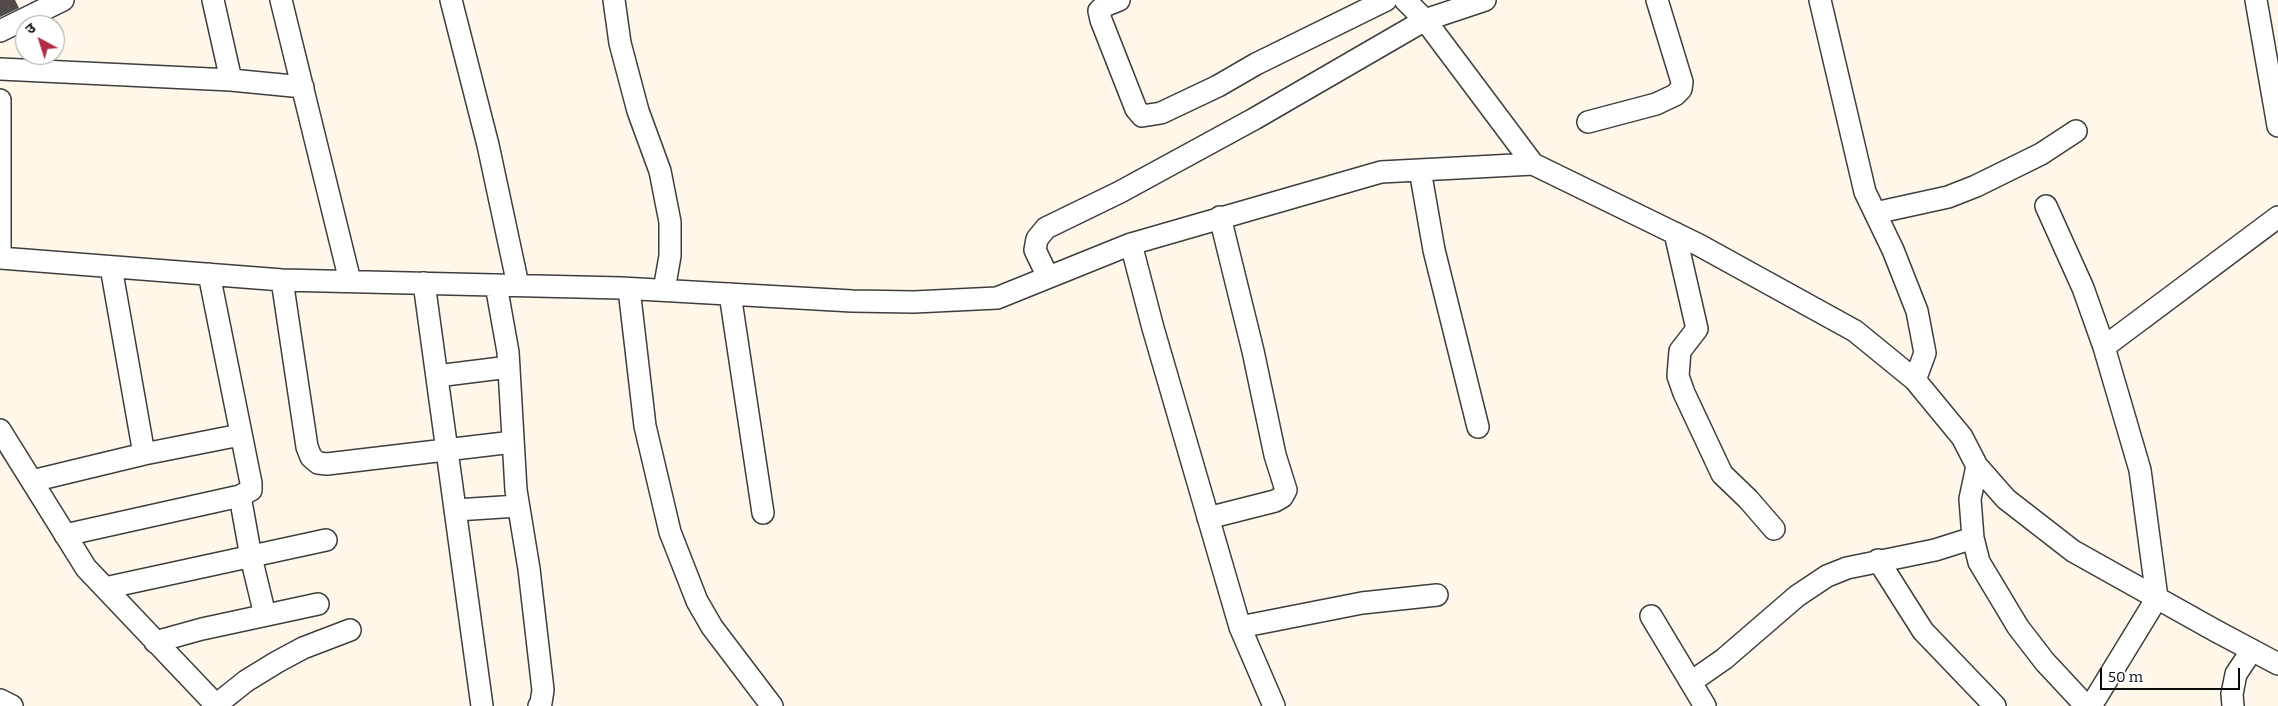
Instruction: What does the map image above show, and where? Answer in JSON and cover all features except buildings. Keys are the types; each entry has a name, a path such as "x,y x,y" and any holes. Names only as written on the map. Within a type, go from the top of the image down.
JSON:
{"street":[{"path":"0,31 63,0"},
{"path":"213,0 231,80"},
{"path":"281,0 304,87 350,281"},
{"path":"451,0 488,146 518,286"},
{"path":"614,0 620,43 638,110 660,171 670,222 667,272"},
{"path":"1119,0 1104,6 1099,11 1136,109 1142,116 1161,113 1218,86 1256,64 1386,0"},
{"path":"1406,0 1425,20 1534,164 1675,233 1855,331 1915,380 1962,437 1977,466 2006,499 2073,550 2278,664"},
{"path":"1041,263 1037,239 1046,228 1120,192 1246,123 1425,20 1485,0"},
{"path":"1588,122 1656,104 1675,96 1681,89 1682,82 1657,0"},
{"path":"1820,0 1863,183 1917,311 1925,353 1915,380"},
{"path":"2256,0 2278,126"},
{"path":"0,69 231,80 304,87"},
{"path":"0,100 0,258 282,280 629,289 667,272 730,294 914,302 998,298 1041,263 1131,244 1381,172 1534,164"},
{"path":"1875,213 1948,197 1976,186 2041,154 2076,131"},
{"path":"1420,170 1434,250 1478,427"},
{"path":"2046,206 2082,288 2104,347 2140,470 2157,598 2091,706"},
{"path":"1208,518 1275,501 1282,497 1286,490 1275,456 1253,352 1220,217"},
{"path":"2104,347 2278,217"},
{"path":"1675,233 1697,328 1680,351 1678,376 1722,474 1748,499 1774,529"},
{"path":"1131,244 1240,627 1274,706"},
{"path":"111,267 144,454"},
{"path":"65,535 240,496 251,490 209,274"},
{"path":"282,280 307,447 311,457 318,463 327,464 448,451 513,442"},
{"path":"424,283 482,706"},
{"path":"496,285 508,352 518,506 529,569 543,690 539,706"},
{"path":"629,289 645,426 670,532 697,601 712,627 767,705"},
{"path":"730,294 763,513"},
{"path":"437,376 509,367"},
{"path":"0,430 86,568 217,705 246,681 277,662 303,648 350,630"},
{"path":"32,481 144,454 240,435"},
{"path":"1977,466 1970,498 1973,538 1979,562 2018,627 2045,662 2086,706"},
{"path":"240,496 251,557 265,615"},
{"path":"456,510 518,506"},
{"path":"1691,682 1724,659 1797,596 1827,576 1847,568 1878,560 1935,550 1973,538"},
{"path":"105,588 326,540"},
{"path":"1878,560 1923,631 1995,706"},
{"path":"1240,627 1362,603 1437,595"},
{"path":"155,642 318,604"},
{"path":"1651,616 1705,706"},
{"path":"2233,706 2232,694 2236,674 2252,650"},
{"path":"0,700 12,706"}]}
